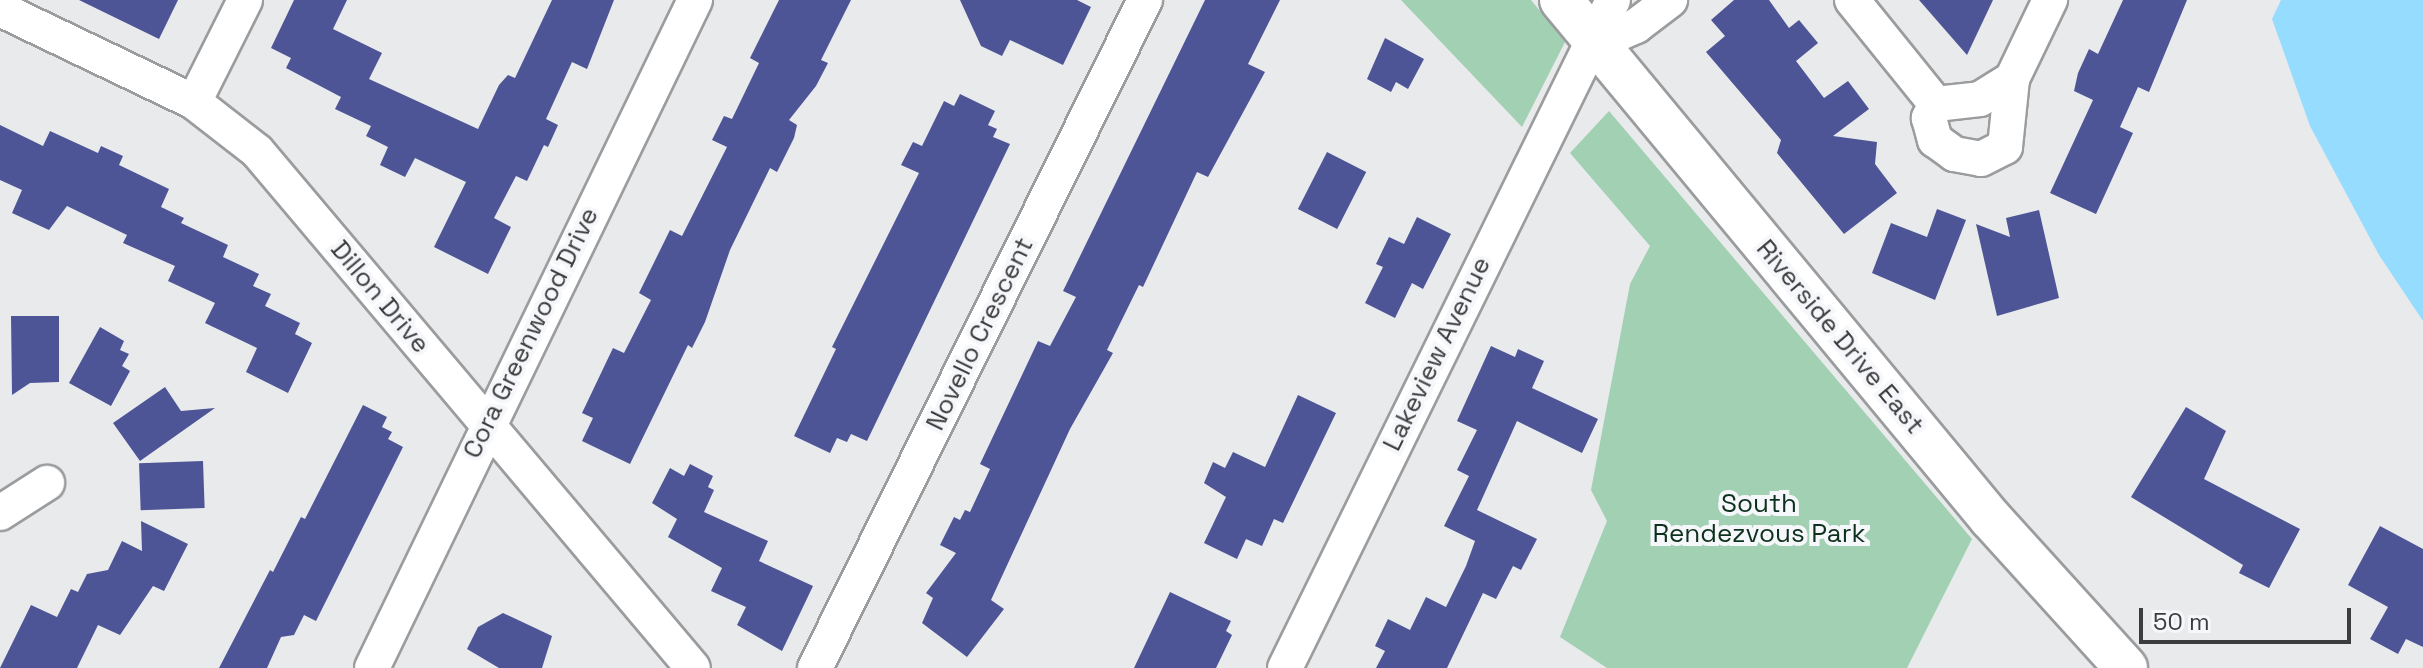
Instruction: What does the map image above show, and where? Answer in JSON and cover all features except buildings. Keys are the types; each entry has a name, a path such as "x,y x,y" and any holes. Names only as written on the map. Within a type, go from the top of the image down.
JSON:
{"main road":[{"name":"Riverside Drive East","path":"1561,0 1991,519 2126,668"}],"street":[{"path":"194,102 245,0"},
{"name":"Cora Greenwood Drive","path":"372,668 695,0"},
{"name":"Novello Crescent","path":"815,668 1145,0"},
{"name":"Lakeview Avenue","path":"1285,668 1542,137 1595,44 1613,0"},
{"path":"1595,44 1636,26 1670,0"},
{"path":"1852,0 1936,104"},
{"path":"1936,104 1929,118 1935,140 1954,154 1981,159 2005,147 2012,79 2050,0"},
{"name":"Dillon Drive","path":"0,9 194,102 257,151 693,668"},
{"path":"1936,104 1980,99 2012,79"},
{"path":"0,513 47,483"}],"green space":[{"path":"1401,0 1531,0 1565,42 1522,127"},
{"name":"South Rendezvous Park","path":"1609,111 1972,539 1907,668 1607,668 1560,637 1607,521 1591,490 1630,284 1650,246 1570,153"}],"water":[{"path":"2281,0 2423,0 2423,321 2379,255 2310,126 2272,19"}]}
